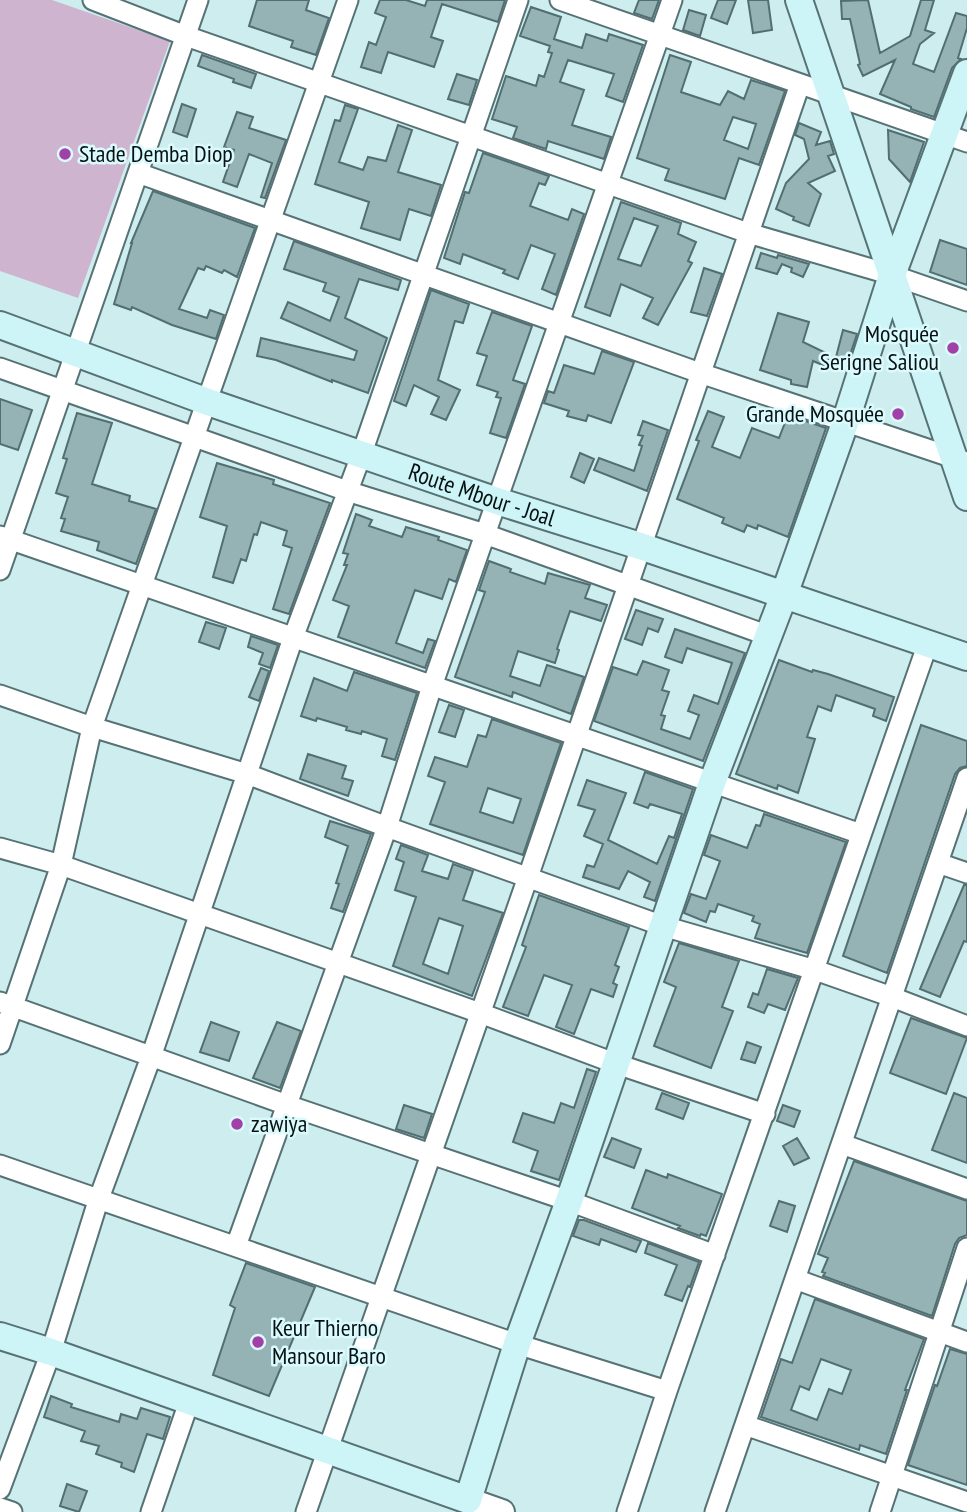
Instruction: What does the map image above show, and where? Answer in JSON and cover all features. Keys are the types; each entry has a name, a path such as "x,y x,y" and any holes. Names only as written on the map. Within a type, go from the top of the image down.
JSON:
{"main road":[{"path":"799,0 892,275 960,461 967,497"},
{"path":"0,1336 327,1450 466,1506 517,1344 617,1064 712,783 769,636 845,423 892,275 956,138 967,73"},
{"name":"Route Mbour - Joal","path":"0,325 208,402 967,657"}],"street":[{"path":"93,0 186,36 748,233 892,275 967,301"},
{"path":"0,570 6,538 63,390 198,0"},
{"path":"0,1044 7,1004 61,865 92,727 348,0"},
{"path":"0,1489 51,1352 98,1201 151,1057 293,638 362,453 518,0"},
{"path":"560,0 956,138"},
{"path":"236,1246 387,827 432,686 672,0"},
{"path":"306,1512 528,877 800,84"},
{"path":"138,173 701,373 960,461"},
{"path":"0,368 348,491 485,534 769,636"},
{"path":"6,538 861,834"},
{"path":"627,1512 928,643"},
{"path":"0,695 92,727 247,774 663,926 815,970 892,996 967,1026"},
{"path":"715,1512 967,778"},
{"path":"0,848 61,865 617,1064 765,1114"},
{"path":"938,863 967,873"},
{"path":"7,1004 287,1105 569,1201 715,1255"},
{"path":"842,1144 967,1188"},
{"path":"0,1166 517,1344 667,1391"},
{"path":"880,1512 967,1248"},
{"path":"795,1279 967,1342"},
{"path":"151,1512 189,1402"},
{"path":"745,1425 967,1502"},
{"path":"466,1506 502,1512"},
{"path":"0,1508 12,1512"}],"shaded area":[{"name":"Stade Demba Diop","path":"0,0 52,0 170,41 78,298 0,271"}],"building":[{"path":"257,0 309,0 306,10 329,18 316,55 291,47 293,41 249,26"},
{"path":"380,0 406,0 425,6 427,0 505,0 498,22 442,4 431,37 443,41 434,67 388,52 381,73 361,67 369,42 376,45 386,17 375,13"},
{"path":"639,0 659,0 652,19 634,13"},
{"path":"718,0 736,0 727,24 711,18"},
{"path":"748,0 768,0 772,30 753,33"},
{"path":"868,0 880,53 910,36 921,0 934,0 925,30 934,33 920,44 913,64 934,72 956,13 967,16 967,28 958,58 961,59 952,68 934,117 880,94 895,60 863,76 858,65 860,64 850,19 842,19 841,1"},
{"path":"531,7 561,17 554,39 582,48 586,34 607,41 609,34 643,45 623,102 606,96 614,74 568,60 560,82 584,90 572,125 611,137 604,159 548,141 546,149 513,138 517,127 492,119 506,76 536,86 539,75 544,77 552,53 548,52 550,46 520,36"},
{"path":"689,10 706,15 700,36 683,30"},
{"path":"202,55 256,74 251,88 198,66"},
{"path":"670,55 691,62 681,92 720,105 728,91 744,99 751,80 785,91 759,165 739,158 725,199 665,180 669,169 637,158","holes":["733,117 756,124 748,149 724,140"]},
{"path":"457,74 477,80 469,105 448,99"},
{"path":"182,104 196,109 187,137 173,132"},
{"path":"345,105 358,109 339,162 363,170 368,157 386,161 398,125 412,130 398,172 441,185 431,216 409,209 400,240 361,228 369,202 315,184 335,120 340,121"},
{"path":"237,112 253,117 249,128 286,140 265,198 261,197 272,163 249,154 237,187 223,182 234,150 224,147"},
{"path":"799,123 821,132 816,145 830,141 834,154 828,156 835,171 808,183 821,194 809,226 776,209 786,183 809,159 804,139 795,135"},
{"path":"888,130 924,142 910,182 889,159"},
{"path":"483,153 549,176 545,185 539,183 530,206 568,220 572,209 584,214 556,295 542,289 555,254 531,245 518,279 503,273 505,270 463,254 460,264 444,258 465,192 469,193"},
{"path":"153,191 255,228 237,277 224,270 222,273 206,266 204,270 198,268 179,309 207,318 210,310 224,315 216,339 172,325 132,307 131,310 114,304 131,243"},
{"path":"621,202 681,223 678,234 696,242 688,261 692,263 658,325 643,318 653,298 621,284 610,316 585,307","holes":["634,218 658,226 641,266 618,259"]},
{"path":"940,240 967,249 967,285 930,272"},
{"path":"294,241 401,280 398,290 359,279 345,318 387,338 368,393 276,360 257,356 261,338 354,360 357,351 281,318 288,302 330,321 339,297 323,291 326,283 284,269"},
{"path":"761,253 809,264 803,277 782,264 777,274 756,268"},
{"path":"704,268 722,274 707,316 691,312"},
{"path":"431,290 469,304 463,323 455,321 438,380 460,390 446,420 431,414 439,397 414,385 406,406 394,401"},
{"path":"492,312 532,326 513,380 525,384 506,438 490,433 501,398 496,397 498,392 477,385 487,356 477,353"},
{"path":"778,313 809,322 803,342 830,355 825,366 813,361 807,387 791,384 791,380 760,370"},
{"path":"843,330 857,334 848,361 836,357"},
{"path":"602,351 634,362 611,423 588,415 586,421 567,416 569,411 544,403 548,391 554,393 564,365 594,374"},
{"path":"0,399 32,410 18,450 0,444"},
{"path":"708,411 724,417 712,447 740,458 752,428 779,438 788,415 826,428 788,537 758,525 757,529 747,525 744,532 722,523 724,518 677,499"},
{"path":"77,413 112,423 92,484 130,496 129,501 156,509 136,564 97,550 99,542 61,531 65,519 61,518 68,497 56,493 67,459 63,458"},
{"path":"643,421 668,430 647,491 594,470 599,458 634,471 642,446 639,445 643,436 638,435"},
{"path":"580,453 594,459 584,483 571,477"},
{"path":"217,463 274,480 273,484 330,503 289,614 273,609 292,548 283,545 287,531 261,522 257,535 254,534 246,561 241,559 233,583 213,577 227,526 200,517"},
{"path":"356,514 372,520 369,526 402,537 406,527 439,537 438,540 467,550 456,582 449,579 442,599 415,590 396,643 423,653 428,639 435,641 425,668 338,637 349,606 333,600 347,565 344,565 348,554 343,553"},
{"path":"489,561 511,569 510,572 545,584 548,573 590,585 585,598 607,605 601,621 570,611 555,663 518,651 510,676 540,686 547,665 584,677 571,714 513,692 512,697 455,677 485,592 479,590"},
{"path":"636,610 663,619 658,632 648,628 642,645 625,639"},
{"path":"206,622 226,628 219,649 199,642"},
{"path":"675,629 745,653 703,761 594,721 613,667 637,675 643,661 669,670 662,690 669,692 661,715 665,716 661,729 690,739 699,715 688,711 694,695 718,704 732,663 687,648 682,663 665,657"},
{"path":"251,636 278,645 270,668 259,664 263,653 248,647"},
{"path":"779,660 894,697 886,721 873,716 875,709 836,695 831,711 818,706 807,737 815,739 798,793 778,785 777,789 736,774"},
{"path":"261,668 269,671 259,701 249,697"},
{"path":"354,672 417,693 395,760 382,756 387,739 362,731 361,734 346,730 347,727 317,718 316,721 301,716 314,678 347,691"},
{"path":"449,705 464,710 455,737 439,732"},
{"path":"492,719 561,743 523,855 430,824 445,782 428,776 435,757 467,767 478,735 486,737","holes":["488,788 521,799 513,823 480,812"]},
{"path":"921,725 967,741 967,766 960,768 955,774 887,973 843,956"},
{"path":"308,754 346,766 342,778 353,781 348,796 300,779"},
{"path":"645,772 693,789 655,901 644,897 650,882 628,871 619,889 583,877 587,865 594,867 603,844 584,836 595,810 578,805 587,780 626,793 608,840 657,864 669,836 674,838 682,814 650,804 648,808 634,803"},
{"path":"764,814 846,842 807,953 755,938 760,924 752,921 754,916 718,904 715,912 710,911 706,922 684,913 691,894 706,899 720,861 704,855 711,835 747,848 756,825 760,826"},
{"path":"330,821 371,834 343,912 331,908 348,846 325,837"},
{"path":"401,845 428,855 422,871 448,879 453,864 473,871 463,900 503,913 472,996 393,966 416,897 395,890 404,862 396,859","holes":["439,918 463,926 448,974 423,964"]},
{"path":"964,885 967,885 967,942 964,941 940,997 920,989"},
{"path":"539,895 629,927 615,965 619,967 613,983 617,985 613,997 591,989 574,1034 556,1027 572,985 544,975 528,1016 503,1007 526,947 522,945"},
{"path":"679,943 739,961 722,1007 733,1011 711,1068 654,1046 676,987 664,982"},
{"path":"767,969 798,978 785,1010 768,1004 764,1013 748,1007 753,993 758,995"},
{"path":"911,1018 967,1038 946,1094 890,1073"},
{"path":"211,1022 239,1032 229,1061 200,1052"},
{"path":"277,1022 301,1031 280,1088 253,1078"},
{"path":"747,1042 761,1047 755,1063 741,1059"},
{"path":"587,1069 596,1072 559,1180 531,1171 538,1151 513,1142 523,1113 554,1123 561,1103 574,1108"},
{"path":"662,1093 689,1103 683,1119 656,1109"},
{"path":"954,1093 967,1098 967,1163 932,1150"},
{"path":"404,1105 432,1114 424,1138 396,1129"},
{"path":"783,1105 800,1111 794,1127 777,1121"},
{"path":"612,1138 641,1149 634,1168 604,1157"},
{"path":"797,1138 809,1158 794,1165 783,1146"},
{"path":"854,1161 967,1201 967,1235 959,1238 955,1244 932,1316 823,1276 828,1258 818,1254"},
{"path":"646,1170 667,1178 668,1174 722,1194 706,1236 678,1228 680,1226 632,1208"},
{"path":"779,1201 795,1206 787,1232 770,1226"},
{"path":"579,1220 641,1241 636,1252 601,1239 599,1245 573,1236"},
{"path":"648,1243 699,1262 682,1301 665,1295 677,1265 645,1253"},
{"name":"Keur Thierno Mansour Baro","path":"246,1263 315,1287 269,1396 213,1375 235,1308 230,1305"},
{"path":"815,1299 924,1339 886,1454 860,1445 859,1450 761,1417 781,1359 792,1363","holes":["821,1359 851,1370 842,1394 829,1389 817,1420 791,1410 800,1386 809,1390"]},
{"path":"950,1349 967,1354 967,1485 908,1465"},
{"path":"51,1396 72,1404 71,1407 119,1422 121,1414 137,1419 141,1408 170,1417 163,1439 147,1434 134,1472 121,1467 122,1463 96,1454 99,1446 81,1441 85,1431 44,1417"},
{"path":"67,1484 87,1491 79,1512 60,1506"}],"place":[{"name":"Stade Demba Diop","path":"65,154"},
{"name":"Mosquée Serigne Saliou","path":"953,348"},
{"name":"Grande Mosquée","path":"898,414"},
{"name":"zawiya","path":"237,1124"},
{"name":"Keur Thierno Mansour Baro","path":"258,1342"}]}
